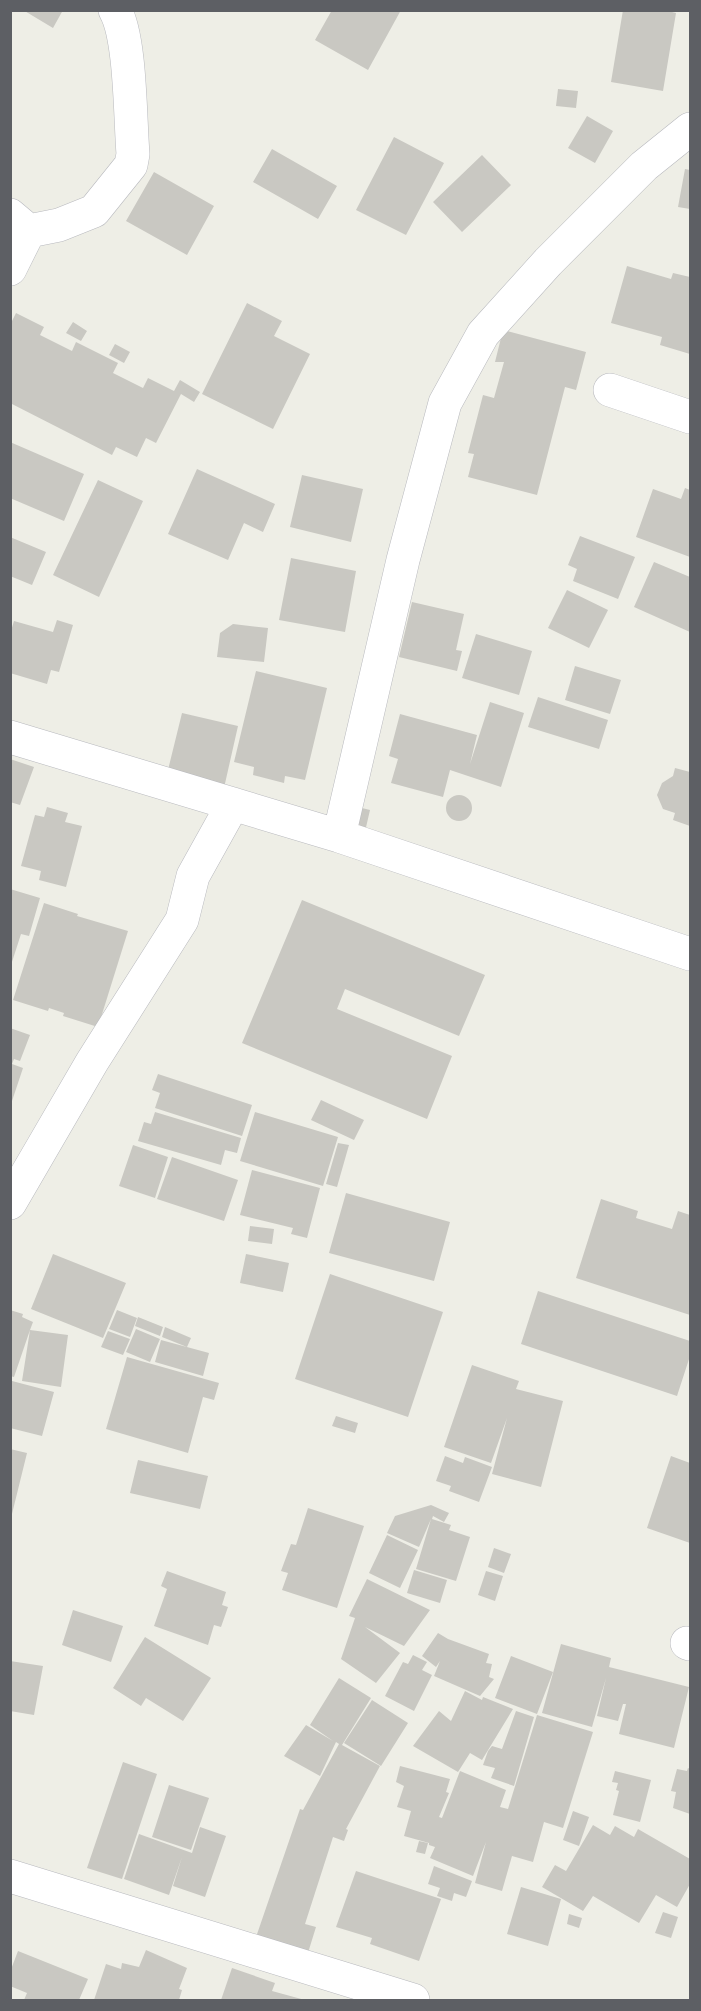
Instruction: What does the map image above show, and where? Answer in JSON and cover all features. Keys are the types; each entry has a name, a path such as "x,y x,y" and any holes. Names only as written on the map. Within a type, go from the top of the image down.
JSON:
{"street":[{"path":"10,269 20,223 58,225 94,211 130,165 133,154 124,41 120,18 115,10"},
{"path":"339,836 403,560 445,403 483,334 548,262 644,166 690,129"},
{"path":"610,390 690,417"},
{"path":"10,736 339,836 690,954"},
{"path":"10,1203 92,1062 182,920 193,876 233,804"},
{"path":"10,1876 413,2001"}],"building":[{"path":"23,10 63,10 53,28"},
{"path":"332,10 401,10 368,70 315,40"},
{"path":"623,10 664,10 676,13 663,91 611,82"},
{"path":"558,89 578,91 576,108 556,106"},
{"path":"587,116 613,131 595,163 568,148"},
{"path":"394,137 444,163 406,235 356,210"},
{"path":"272,149 337,186 318,219 253,182"},
{"path":"482,155 511,185 462,232 433,202"},
{"path":"685,169 690,170 690,209 678,207"},
{"path":"154,172 214,206 187,255 126,221"},
{"path":"627,266 671,279 673,273 690,277 690,354 660,345 662,337 611,323"},
{"path":"247,303 282,321 274,336 310,354 273,429 202,394"},
{"path":"16,313 44,327 40,335 72,351 76,342 118,363 113,373 143,388 148,378 174,391 180,380 200,392 194,402 181,394 156,443 146,438 137,457 116,447 112,455 10,403 10,325"},
{"path":"73,322 87,331 81,341 66,333"},
{"path":"503,330 586,352 576,390 565,387 537,495 468,477 474,454 468,453 483,395 494,398 504,362 495,362"},
{"path":"115,344 130,352 124,363 109,355"},
{"path":"10,442 84,474 64,521 10,498"},
{"path":"197,469 275,504 263,532 244,523 228,560 168,534"},
{"path":"302,475 363,489 351,542 290,527"},
{"path":"98,480 143,501 99,597 53,575"},
{"path":"685,488 690,490 690,557 636,537 653,489 681,499"},
{"path":"580,536 635,557 618,599 573,581 577,569 568,565"},
{"path":"10,537 46,552 32,585 10,576"},
{"path":"291,558 356,571 345,632 279,620"},
{"path":"654,562 690,577 690,632 634,607"},
{"path":"567,590 608,610 589,648 548,628"},
{"path":"412,602 464,614 456,650 462,651 457,671 399,657"},
{"path":"57,620 73,625 59,672 51,670 47,684 10,673 10,634 14,621 53,632"},
{"path":"233,624 268,628 264,662 217,657 220,633"},
{"path":"476,634 532,651 519,695 462,678"},
{"path":"575,666 621,680 610,714 565,700"},
{"path":"256,671 327,688 305,780 285,776 284,783 253,775 254,767 234,762"},
{"path":"538,697 608,720 599,749 528,727"},
{"path":"490,702 524,713 501,787 450,770 443,797 391,783 398,759 389,756 400,714 477,735 470,764"},
{"path":"182,713 238,726 224,788 167,774"},
{"path":"10,759 34,767 20,805 10,802"},
{"path":"675,768 690,772 690,826 673,820 675,813 663,809 657,795 662,783 673,776"},
{"path":"459,795 468,799 472,808 468,817 459,821 450,817 446,808 450,799"},
{"path":"47,807 68,813 65,822 82,826 66,887 39,880 41,871 21,866 35,815 44,817"},
{"path":"362,808 370,810 364,836 356,834"},
{"path":"10,889 40,898 29,936 21,934 11,965"},
{"path":"302,900 485,975 459,1036 345,989 337,1009 452,1056 427,1119 242,1043"},
{"path":"44,903 78,914 77,916 128,931 98,1027 63,1016 64,1013 49,1008 48,1011 13,1000"},
{"path":"10,1028 30,1035 20,1061 14,1059 12,1064 23,1068 11,1104"},
{"path":"158,1074 252,1105 242,1136 155,1108 160,1093 152,1090"},
{"path":"321,1100 364,1120 354,1140 311,1120"},
{"path":"155,1112 241,1138 237,1153 225,1150 221,1165 138,1141 144,1122 151,1124"},
{"path":"255,1112 338,1137 323,1186 240,1161"},
{"path":"338,1143 349,1145 337,1187 326,1184"},
{"path":"133,1145 168,1157 155,1198 119,1186"},
{"path":"172,1157 238,1180 224,1221 157,1199"},
{"path":"252,1170 320,1188 307,1238 291,1234 293,1228 240,1215"},
{"path":"346,1193 450,1222 434,1281 329,1253"},
{"path":"601,1199 638,1211 636,1218 672,1229 678,1211 690,1215 690,1315 576,1278"},
{"path":"250,1226 274,1229 272,1244 248,1241"},
{"path":"53,1254 126,1283 103,1338 31,1309"},
{"path":"246,1254 289,1263 283,1292 240,1283"},
{"path":"330,1274 443,1312 408,1417 295,1379"},
{"path":"538,1291 690,1341 690,1356 677,1396 521,1344"},
{"path":"10,1310 23,1314 22,1317 33,1322 14,1377 10,1376"},
{"path":"117,1310 137,1318 130,1337 109,1329"},
{"path":"138,1317 163,1327 160,1336 135,1326"},
{"path":"165,1327 191,1338 187,1347 162,1337"},
{"path":"136,1329 160,1339 150,1362 126,1352"},
{"path":"30,1330 68,1335 61,1387 22,1381"},
{"path":"108,1331 130,1339 123,1355 101,1347"},
{"path":"161,1340 209,1353 203,1376 155,1362"},
{"path":"127,1357 219,1383 214,1400 203,1397 188,1453 106,1429"},
{"path":"472,1365 519,1381 516,1389 563,1401 541,1487 492,1474 507,1418 491,1463 444,1447"},
{"path":"12,1381 54,1392 42,1436 10,1428"},
{"path":"336,1416 358,1423 355,1433 332,1426"},
{"path":"10,1449 27,1453 11,1518 10,1518"},
{"path":"445,1456 463,1463 465,1457 492,1467 479,1502 449,1491 451,1486 436,1481"},
{"path":"671,1456 690,1463 690,1543 647,1528"},
{"path":"138,1460 208,1476 200,1509 130,1493"},
{"path":"431,1505 449,1513 444,1522 433,1516 432,1519 451,1525 449,1530 470,1537 456,1581 416,1569 431,1519 419,1547 387,1533 395,1516"},
{"path":"308,1508 364,1526 337,1608 282,1590 288,1573 281,1571 291,1544 296,1545"},
{"path":"387,1535 418,1550 400,1588 369,1573"},
{"path":"494,1548 511,1554 504,1573 488,1567"},
{"path":"414,1570 447,1580 440,1603 407,1593"},
{"path":"167,1571 226,1592 222,1605 228,1607 221,1627 214,1625 208,1645 154,1626 167,1589 161,1586"},
{"path":"486,1571 503,1576 495,1601 478,1595"},
{"path":"367,1579 430,1610 404,1646 365,1627 400,1653 376,1683 341,1659 355,1618 349,1616"},
{"path":"73,1610 123,1626 111,1662 62,1645"},
{"path":"438,1633 489,1654 486,1663 492,1664 489,1677 494,1679 480,1696 434,1676 440,1661 436,1667 422,1656"},
{"path":"145,1637 211,1678 183,1721 146,1698 141,1706 113,1688"},
{"path":"561,1644 611,1658 609,1667 689,1687 674,1748 619,1734 626,1704 623,1704 618,1721 597,1716 606,1678 592,1727 542,1713"},
{"path":"413,1655 427,1662 422,1670 432,1675 414,1711 385,1696 403,1662 408,1664"},
{"path":"511,1656 553,1672 537,1714 495,1698"},
{"path":"10,1661 43,1666 34,1715 10,1711"},
{"path":"339,1678 371,1698 342,1745 380,1766 346,1829 348,1830 344,1841 333,1837 305,1924 316,1927 307,1956 255,1940 300,1809 303,1810 339,1744 336,1742 320,1776 284,1756 306,1725 333,1741 310,1725"},
{"path":"465,1691 482,1700 483,1697 513,1709 482,1760 470,1753 458,1772 413,1746 439,1711 451,1721"},
{"path":"372,1700 408,1723 381,1766 344,1743"},
{"path":"516,1711 534,1717 514,1786 491,1778 495,1768 483,1765 492,1746 502,1749"},
{"path":"537,1715 593,1732 563,1828 544,1822 533,1862 512,1856 502,1891 475,1883 486,1842 473,1876 430,1858 435,1847 429,1843 404,1836 411,1811 397,1807 404,1786 396,1782 400,1766 450,1779 446,1792 449,1793 439,1817 442,1818 460,1771 506,1790 500,1807 508,1809"},
{"path":"123,1762 157,1774 122,1879 87,1868"},
{"path":"688,1768 690,1769 690,1814 673,1808 676,1792 671,1791 677,1769 687,1771"},
{"path":"615,1771 651,1780 640,1822 613,1815 619,1791 616,1790 618,1783 612,1782"},
{"path":"169,1785 209,1798 191,1850 152,1837"},
{"path":"573,1811 589,1817 579,1846 563,1840"},
{"path":"593,1825 610,1835 615,1826 634,1837 638,1829 690,1859 690,1884 677,1907 656,1895 639,1923 593,1896 583,1911 542,1887 555,1865 566,1871"},
{"path":"200,1827 226,1836 205,1897 173,1886 182,1857 169,1895 124,1879 139,1834 192,1853"},
{"path":"419,1841 428,1843 425,1854 416,1852"},
{"path":"434,1866 472,1881 466,1897 454,1893 452,1901 437,1896 440,1888 428,1884"},
{"path":"356,1871 441,1899 419,1961 370,1944 372,1938 336,1927"},
{"path":"521,1887 561,1899 548,1946 507,1934"},
{"path":"663,1912 678,1917 671,1938 655,1933"},
{"path":"569,1914 582,1918 579,1928 567,1924"},
{"path":"146,1950 187,1968 179,1989 182,1990 179,2000 94,2000 106,1964 121,1969 122,1963 139,1967"},
{"path":"18,1951 88,1979 79,2000 24,2000 27,1993 10,1986 10,1972"},
{"path":"232,1968 275,1983 272,1991 305,2000 221,2000"}]}
